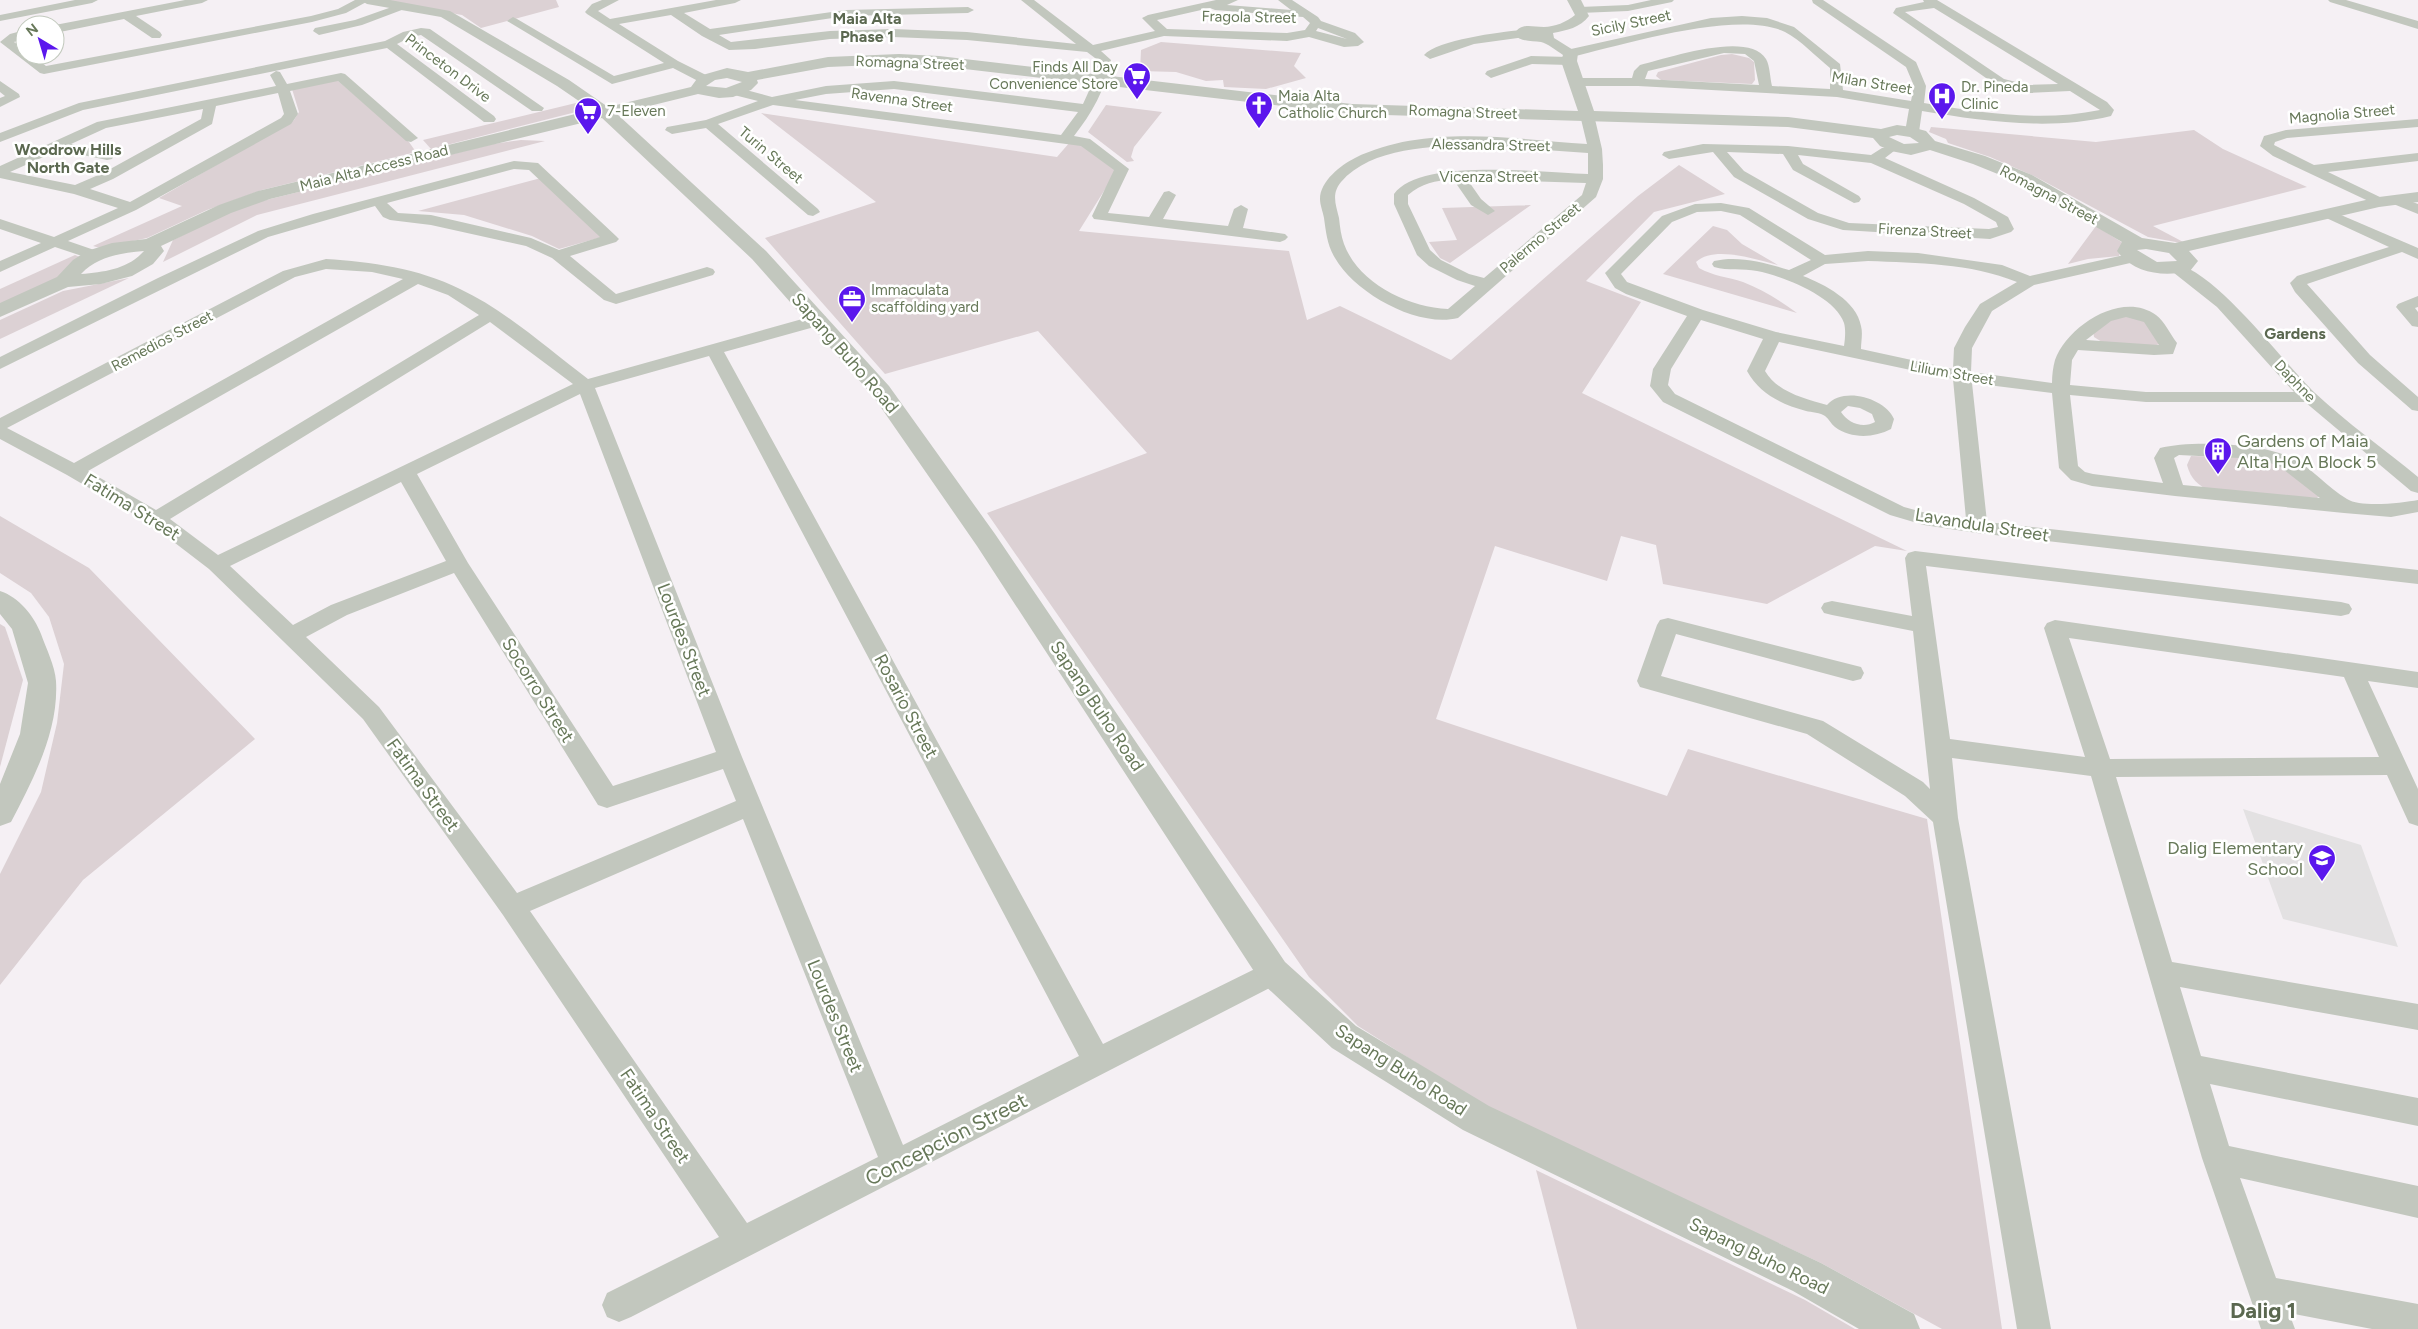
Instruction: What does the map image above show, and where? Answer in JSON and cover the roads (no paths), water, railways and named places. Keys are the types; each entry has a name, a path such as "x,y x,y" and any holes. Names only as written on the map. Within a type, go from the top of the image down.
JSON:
{"street":[{"path":"0,18 92,0"},
{"path":"65,17 153,0"},
{"path":"65,27 202,0"},
{"path":"321,15 314,11 317,8 344,0"},
{"path":"614,0 596,6 591,12 674,64 702,84 718,93 735,91 750,83 748,77"},
{"path":"606,23 735,0"},
{"path":"706,33 846,13 972,13 957,0"},
{"path":"1027,0 1105,60 1102,80 1087,109 1066,138"},
{"path":"1178,0 1189,8"},
{"name":"Fragola Street","path":"1164,32 1148,18 1232,0"},
{"name":"Fragola Street","path":"672,11 729,46 755,45 830,35 893,33 967,36 1093,49 1164,32 1287,37 1311,23 1284,0"},
{"path":"1544,35 1574,24 1582,16 1577,5 1628,8 1668,0"},
{"path":"1821,0 1817,1 1912,65 1920,86 1912,132 1926,139 1928,144 1916,149 1893,146 1883,142 1881,134"},
{"path":"2334,0 2418,25"},
{"path":"1933,2 2072,88 2028,89 2000,82 1899,13 1900,10 1906,7 1933,2"},
{"path":"1205,6 1311,23"},
{"path":"37,65 44,70 312,19 321,15 342,11 383,8"},
{"path":"309,32 358,23 383,8"},
{"name":"Sapang Buho Road","path":"383,8 444,14 457,19 564,83 605,112 759,255 881,391 986,540 1273,972 1344,1037 1476,1118 1807,1277 1899,1329"},
{"path":"126,15 156,35"},
{"name":"Sicily Street","path":"1491,74 1531,60 1570,57 1711,22 1742,20 1767,22 1790,30 1836,67 1837,93"},
{"path":"513,21 612,80 622,79 674,64"},
{"path":"0,24 8,29 15,27"},
{"path":"989,28 1004,40"},
{"path":"1430,55 1442,49 1489,38 1521,34 1529,29 1544,35 1570,57 1587,115"},
{"path":"0,138 79,107 389,44 406,34 426,32 537,108"},
{"path":"15,37 6,42 15,49"},
{"name":"Princeton Drive","path":"389,44 489,119"},
{"path":"1638,82 1640,71 1647,67 1732,48 1748,51 1760,60 1766,89"},
{"name":"Romagna Street","path":"702,84 727,74 748,77 828,62 899,59 938,61 1352,109 1788,122 1881,134 1890,130 1912,132"},
{"path":"0,267 131,206 286,121 291,114 283,88 272,68"},
{"path":"0,172 102,125 340,77 419,146"},
{"name":"Milan Street","path":"1576,82 1638,82 1837,93 1977,116 2041,120 2092,116 2104,114 2107,110 2102,105 2072,88"},
{"path":"605,112 702,84"},
{"path":"0,85 14,97 0,103"},
{"path":"672,130 709,123 772,100 826,90 894,85 1087,109"},
{"name":"Ravenna Street","path":"735,91 772,100 1085,142 1122,169 1099,216 1154,222"},
{"path":"78,190 108,176 207,121 210,104"},
{"name":"Maia Alta Access Road","path":"64,281 80,264 94,255 112,249 150,244 225,209 419,146 605,112"},
{"name":"Palermo Street","path":"1457,319 1486,284 1589,197 1596,179 1595,148 1587,115"},
{"name":"Turin Street","path":"709,123 813,212"},
{"name":"Magnolia Street","path":"2314,169 2278,153 2268,146 2269,139 2286,134 2418,123"},
{"name":"Alessandra Street","path":"1457,319 1398,303 1360,277 1347,264 1337,246 1327,198 1332,185 1344,171 1378,149 1472,142 1595,148"},
{"name":"Romagna Street","path":"1928,144 1979,160 2026,179 2135,250 2153,267 2177,269"},
{"path":"56,146 107,156"},
{"path":"1874,159 1893,146"},
{"name":"Firenza Street","path":"1669,155 1703,148 1717,148 1788,150 1874,159 1969,201 2003,220 2006,229 1990,234 1848,228 1813,216 1739,174 1722,157 1717,148"},
{"path":"1788,150 1798,167 1854,199"},
{"path":"2314,169 2418,157"},
{"path":"0,364 164,281 263,234 318,217 514,165 533,166 611,239 558,255"},
{"path":"2314,169 2388,201 2418,210"},
{"path":"0,172 78,190 131,206"},
{"path":"1457,174 1476,202 1488,211"},
{"name":"Vicenza Street","path":"1486,284 1463,277 1435,264 1423,252 1401,204 1402,194 1414,183 1432,177 1457,174 1596,179"},
{"path":"1169,195 1154,222 1280,237"},
{"path":"2175,249 2327,213 2418,196"},
{"path":"379,202 388,214 395,217 444,222 530,243 558,255 610,296 616,298 707,272"},
{"name":"Lilium Street","path":"1822,260 1744,211 1721,207 1695,208 1667,219 1613,273 1621,286 1697,314 1773,336 1962,376 2060,389 2146,397 2309,397"},
{"path":"1234,231 1240,209"},
{"path":"2327,213 2411,250"},
{"path":"0,224 94,255"},
{"name":"Maia Alta Access Road","path":"0,311 64,281 137,272 148,261 154,251 150,244"},
{"path":"1977,527 1962,376 1963,348 1973,327 1986,308 2029,281 2156,244 2175,249 2188,261 2187,265 2177,269"},
{"path":"2411,250 2303,279 2298,283 2300,289 2364,359 2418,406"},
{"path":"1792,276 1822,260 1868,256 1918,258 1965,263 2002,270 2029,281"},
{"name":"Remedios Street","path":"0,425 289,274 326,264 372,267 417,278"},
{"path":"1720,264 1743,264 1792,276 1827,296 1845,310 1853,324 1852,353"},
{"name":"Daphne","path":"2177,269 2197,282 2223,304 2309,397 2418,487"},
{"path":"137,272 164,281"},
{"path":"74,471 417,278 454,292 491,315 585,385"},
{"path":"2418,301 2404,307 2418,322"},
{"path":"2073,344 2167,350 2168,343 2149,318 2137,312 2122,311 2100,319 2083,330 2073,344 2064,359 2060,389 2070,468 2078,476 2092,480 2175,490 2344,507 2391,510 2418,506"},
{"name":"Lavandula Street","path":"1697,314 1662,369 1659,386 1669,398 1897,510 1924,519 1977,527 2418,578"},
{"path":"156,519 491,315"},
{"path":"216,564 404,471 585,385 819,320"},
{"path":"1773,336 1756,371 1759,378 1770,389 1806,406 1832,412"},
{"name":"Rosario Street","path":"715,350 1097,1062"},
{"name":"Lourdes Street","path":"585,385 749,806 896,1165"},
{"name":"Fatima Street","path":"0,432 74,471 156,519 216,564 371,713 512,908 741,1242"},
{"path":"2175,490 2164,458 2168,452 2178,449 2260,453 2286,462 2344,507"},
{"name":"Socorro Street","path":"404,471 458,564 607,798 730,757"},
{"path":"2034,1329 1945,818 1939,747 1915,558 2341,609"},
{"path":"292,635 339,610 458,564"},
{"path":"0,600 18,614 28,636 42,681 38,714 29,747 16,784 0,814"},
{"path":"1832,608 1925,626"},
{"path":"1853,673 1668,625 1648,681 1815,727 1869,759 1914,789 1945,818"},
{"path":"2278,1329 2217,1158 2101,768 2055,628 2418,680"},
{"path":"2352,670 2418,816"},
{"path":"1939,747 2101,768 2395,766"},
{"path":"512,908 749,806"},
{"name":"Concepcion Street","path":"618,1305 1273,972"},
{"path":"2161,972 2418,1016"},
{"path":"2190,1067 2418,1112"},
{"path":"2217,1158 2418,1202"},
{"path":"2264,1292 2418,1321"}],"place":[{"name":"Finds All Day Convenience Store","path":"1137,100"},
{"name":"Dr. Pineda Clinic","path":"1942,120"},
{"name":"Maia Alta Catholic Church","path":"1259,129"},
{"name":"7-Eleven","path":"588,135"},
{"name":"Immaculata scaffolding yard","path":"852,323"},
{"name":"Gardens of Maia Alta HOA Block 5","path":"2218,475"},
{"name":"Dalig Elementary School","path":"2322,882"}],"district":[{"name":"Maia Alta Phase 1","path":"867,27"},
{"name":"Woodrow Hills North Gate","path":"68,158"},
{"name":"Gardens","path":"2295,333"},
{"name":"Dalig 1","path":"2263,1310"}]}
